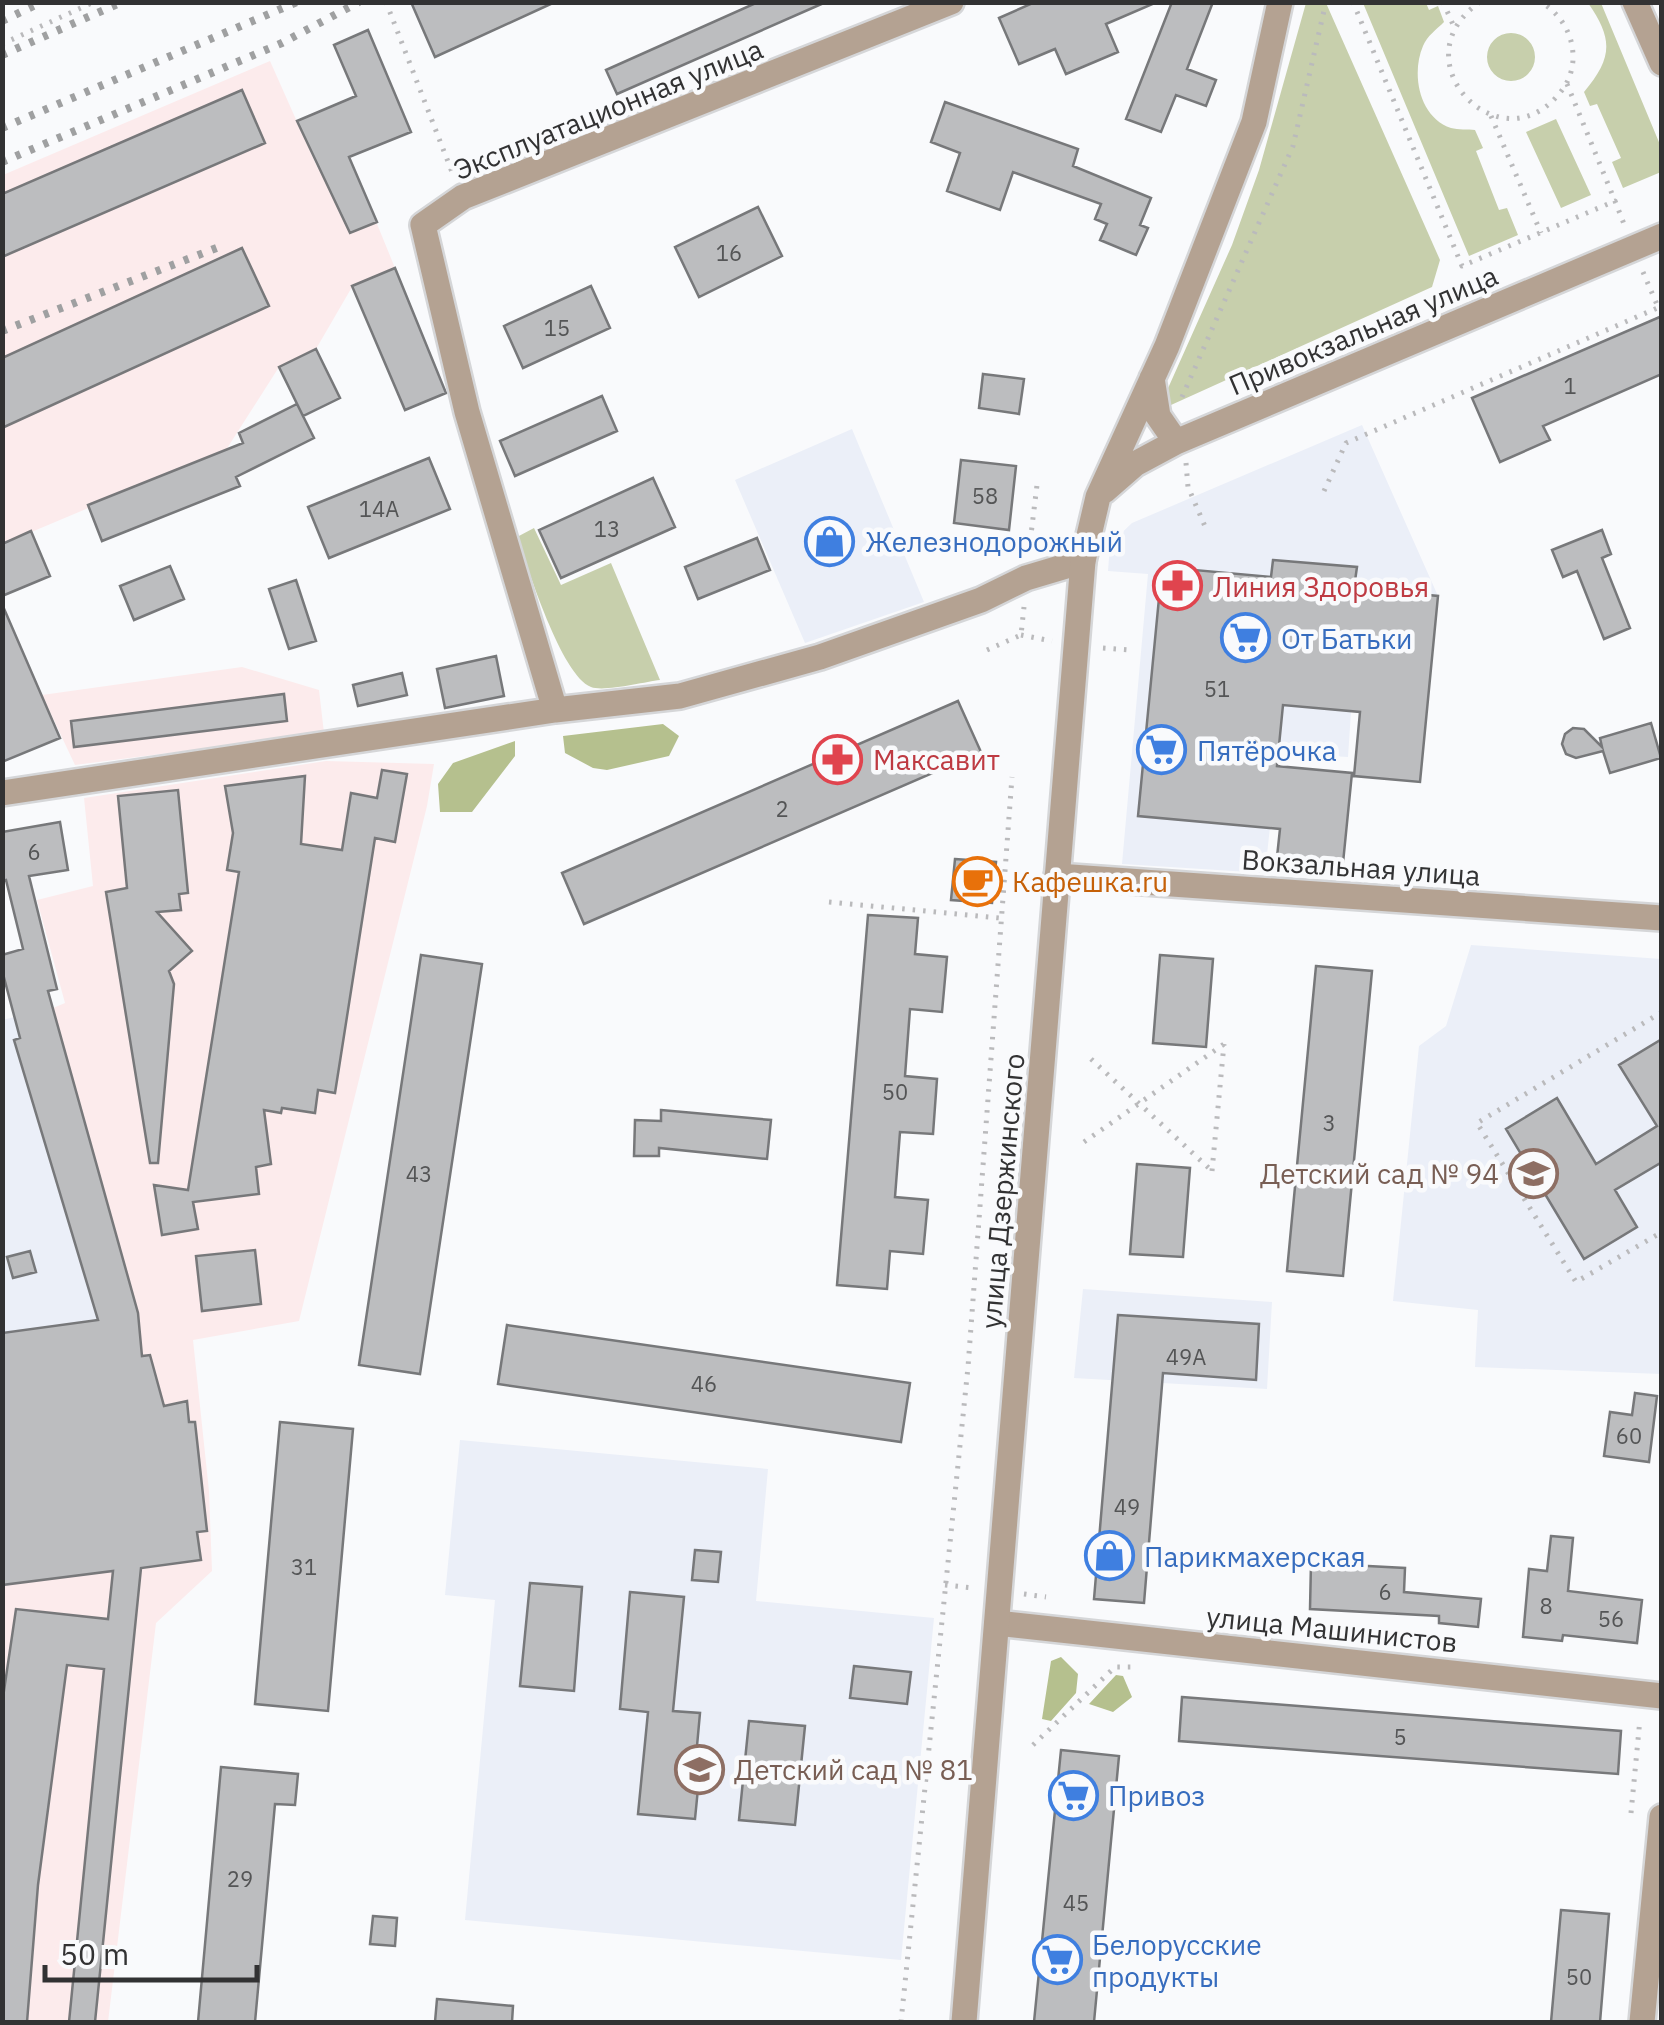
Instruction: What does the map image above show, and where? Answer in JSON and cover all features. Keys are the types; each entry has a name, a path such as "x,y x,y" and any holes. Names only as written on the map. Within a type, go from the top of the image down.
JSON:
{"street":[{"name":"Эксплуатационная улица","path":"556,710 467,412 423,225 462,198 952,2"},
{"name":"улица Дзержинского","path":"964,2022 1083,561 1098,497 1152,377 1254,122 1280,2"},
{"path":"1635,2 1662,63"},
{"name":"Привокзальная улица","path":"1098,497 1134,464 1180,440 1662,236"},
{"path":"1152,377 1158,416 1180,440"},
{"path":"2,793 556,710 680,696 820,657 981,600 1026,578 1083,561"},
{"name":"Вокзальная улица","path":"1057,876 1662,918"},
{"name":"улица Машинистов","path":"997,1623 1651,1704"},
{"path":"1642,2022 1662,1817"}],"path":[{"path":"2,44 94,2"},
{"path":"386,2 462,198"},
{"path":"1207,530 1188,487 1180,440 1181,399 1293,146 1326,2"},
{"path":"1353,2 1462,266 1615,201"},
{"path":"1443,2 1454,29"},
{"path":"1480,2 1454,29 1448,64 1453,81 1475,108 1491,116 1521,118 1548,106 1567,84 1573,64 1572,44 1564,24 1541,2"},
{"path":"1324,490 1346,443 1660,306 1567,84"},
{"path":"1491,116 1540,233"},
{"path":"901,2022 968,1367 1012,777"},
{"path":"830,902 1000,918"},
{"path":"1662,1012 1477,1124 1576,1282 1662,1232"},
{"path":"1084,1142 1136,1104 1224,1044 1212,1171 1136,1104 1091,1059"},
{"path":"1033,1745 1116,1666 1133,1667"},
{"path":"1630,1813 1651,1704"}],"shaded area":[{"path":"270,61 318,169 323,168 356,196 364,192 395,268 352,287 316,349 279,367 226,450 3,544 3,175"},
{"path":"1362,425 1438,596 1428,692 1351,712 1348,757 1278,753 1265,873 1122,864 1148,574 1108,571 1110,544 1132,523"},
{"name":"Железнодорожный","path":"852,429 924,602 805,643 735,480"},
{"path":"242,667 319,690 324,733 75,765 42,695"},
{"path":"326,761 434,764 427,806 299,1321 193,1340 209,1491 212,1571 156,1623 108,2022 3,2022 2,1361 141,1344 138,1313 53,1008 65,1003 37,900 93,886 84,798"},
{"name":"Детский сад № 94","path":"1471,945 1661,959 1661,1374 1475,1367 1478,1310 1393,1301 1419,1046 1446,1026"},
{"path":"53,1008 138,1313 141,1345 3,1361 2,1020"},
{"path":"1083,1289 1272,1302 1267,1389 1074,1378"},
{"name":"Детский сад № 81","path":"460,1440 768,1469 756,1601 934,1618 901,1960 465,1920 495,1600 445,1595"}],"green space":[{"path":"1306,3 1326,3 1440,260 1432,287 1171,405 1165,395 1232,245 1259,170"},
{"path":"1363,3 1426,3 1429,10 1438,6 1444,22 1430,36 1419,57 1420,93 1440,122 1454,129 1475,130 1483,148 1476,151 1499,210 1507,208 1518,235 1469,256"},
{"path":"1588,3 1601,3 1661,147 1661,172 1623,188 1612,162 1621,158 1597,104 1590,106 1584,92 1600,69 1606,49 1606,38"},
{"path":"1511,33 1528,40 1535,57 1528,74 1511,81 1494,74 1487,57 1494,40"},
{"path":"1556,119 1591,195 1561,208 1526,132"},
{"path":"534,528 561,585 611,563 660,680 597,688 580,678 557,642 517,537"},
{"path":"663,724 679,736 669,756 607,770 593,768 565,753 563,736"},
{"path":"515,741 515,756 472,812 440,812 438,784 453,763"},
{"path":"1061,1657 1078,1674 1076,1693 1051,1721 1042,1719 1051,1661"},
{"path":"1116,1675 1123,1676 1132,1697 1113,1712 1089,1704"}],"building":[{"path":"411,2 555,2 435,57"},
{"path":"758,2 826,2 617,94 606,70"},
{"path":"1035,2 1155,3 1106,24 1118,52 1066,74 1055,49 1019,64 999,18"},
{"path":"1172,2 1213,2 1187,69 1216,80 1206,106 1176,95 1161,132 1126,119"},
{"path":"368,30 411,132 349,157 377,222 350,233 297,121 356,96 334,45"},
{"path":"242,90 265,143 2,257 2,194"},
{"path":"945,102 1078,149 1073,166 1151,198 1140,225 1148,228 1136,255 1100,240 1107,224 1095,219 1101,204 1013,172 1000,210 947,191 960,153 931,142"},
{"path":"758,207 782,256 699,297 675,247"},
{"path":"242,248 269,306 2,428 2,358"},
{"path":"395,268 446,393 405,410 352,286"},
{"path":"591,286 610,328 523,368 504,326"},
{"path":"1662,316 1662,374 1543,426 1550,440 1500,462 1472,398"},
{"path":"316,349 340,398 303,416 279,367"},
{"path":"983,374 1024,379 1019,414 979,408"},
{"path":"602,396 617,431 515,476 500,441"},
{"path":"297,404 314,438 236,477 240,486 102,541 88,505 243,443 239,433"},
{"path":"429,458 450,509 329,558 308,507"},
{"path":"961,460 1016,466 1009,530 954,523"},
{"path":"653,478 675,527 561,578 539,530"},
{"path":"1602,530 1611,554 1602,558 1630,628 1604,639 1577,571 1563,577 1552,550"},
{"path":"31,531 50,576 2,596 2,544"},
{"path":"757,538 770,570 698,599 685,567"},
{"path":"1273,560 1357,567 1354,588 1438,596 1420,782 1354,776 1360,712 1283,705 1277,766 1352,773 1343,863 1277,857 1280,829 1138,816 1162,567 1271,577"},
{"path":"170,566 184,599 134,620 120,586"},
{"path":"296,580 316,641 289,649 269,589"},
{"path":"2,604 60,738 2,762"},
{"path":"496,656 504,696 445,708 437,669"},
{"path":"402,673 407,695 358,706 353,685"},
{"path":"284,694 287,721 74,747 71,721"},
{"path":"958,701 981,752 584,924 562,873"},
{"path":"1651,723 1661,758 1610,773 1603,751 1576,758 1566,754 1562,744 1565,734 1573,728 1584,729 1602,747 1600,738"},
{"path":"382,770 407,774 395,842 375,838 335,1093 318,1090 315,1113 282,1108 281,1113 264,1110 271,1164 256,1167 259,1194 193,1202 198,1229 162,1235 154,1185 188,1190 239,872 227,870 233,833 225,786 305,776 301,844 342,850 351,793 377,798"},
{"path":"178,790 188,893 179,894 181,910 157,912 192,951 169,971 174,984 158,1163 150,1163 106,892 127,888 118,796"},
{"path":"60,822 68,870 29,876 57,989 48,991 138,1313 142,1356 150,1355 164,1406 187,1401 189,1422 195,1422 207,1531 197,1532 201,1560 141,1568 95,2022 69,2022 104,1669 67,1665 38,1885 27,2022 2,2022 2,1704 16,1609 108,1619 113,1571 2,1585 2,1333 98,1320 14,1040 20,1038 2,970 2,955 23,949 6,880 2,881 2,832"},
{"path":"955,859 996,862 992,903 951,900"},
{"path":"868,915 918,918 915,954 947,957 942,1012 910,1009 905,1076 937,1079 933,1134 900,1132 895,1197 928,1200 923,1254 890,1251 887,1289 837,1285"},
{"path":"421,955 482,964 420,1374 359,1365"},
{"path":"1160,955 1213,959 1206,1047 1153,1043"},
{"path":"1316,966 1372,971 1343,1276 1287,1271"},
{"path":"1662,1039 1662,1162 1615,1190 1637,1227 1584,1259 1506,1129 1557,1098 1596,1164 1657,1126 1619,1065"},
{"path":"661,1110 771,1120 767,1159 659,1148 659,1156 634,1156 635,1120 661,1121"},
{"path":"1137,1164 1190,1168 1183,1257 1130,1254"},
{"path":"255,1250 261,1304 202,1311 196,1256"},
{"path":"30,1251 36,1272 13,1278 7,1257"},
{"path":"1118,1315 1259,1324 1256,1380 1163,1373 1144,1603 1094,1599"},
{"path":"507,1325 910,1383 901,1442 498,1384"},
{"path":"1635,1393 1657,1396 1649,1462 1604,1456 1610,1412 1632,1415"},
{"path":"280,1422 353,1429 328,1711 255,1704"},
{"path":"1551,1536 1573,1538 1568,1591 1642,1600 1637,1643 1563,1635 1562,1641 1523,1637 1529,1569 1547,1571"},
{"path":"695,1550 721,1552 718,1582 692,1580"},
{"path":"1311,1563 1405,1568 1404,1592 1481,1599 1478,1627 1439,1623 1439,1616 1310,1609"},
{"path":"530,1583 582,1587 574,1691 520,1686"},
{"path":"630,1592 684,1597 673,1711 700,1713 696,1757 701,1758 695,1819 638,1814 648,1712 620,1709"},
{"path":"854,1666 911,1672 907,1704 850,1698"},
{"path":"1182,1697 1621,1731 1618,1774 1179,1741"},
{"path":"749,1721 805,1726 795,1825 739,1820"},
{"path":"1061,1750 1119,1756 1094,2022 1034,2022"},
{"path":"221,1767 298,1774 295,1805 275,1804 255,2022 198,2022"},
{"path":"1561,1910 1609,1914 1600,2022 1551,2022"},
{"path":"373,1916 397,1918 395,1946 370,1944"},
{"path":"437,1999 513,2006 512,2022 435,2022"}],"railway":[{"path":"2,21 42,2"},
{"path":"2,55 122,2"},
{"path":"2,128 297,2"},
{"path":"2,162 282,43 359,2"},
{"path":"2,331 219,247"}],"place":[{"name":"Железнодорожный","path":"830,541"},
{"name":"Линия Здоровья","path":"1178,586"},
{"name":"От Батьки","path":"1246,638"},
{"name":"Пятёрочка","path":"1162,750"},
{"name":"Максавит","path":"838,759"},
{"name":"Кафешка.ru","path":"977,881"},
{"name":"Детский сад № 94","path":"1534,1173"},
{"name":"Парикмахерская","path":"1109,1556"},
{"name":"Детский сад № 81","path":"699,1769"},
{"name":"Привоз","path":"1073,1795"},
{"name":"Белорусские продукты","path":"1057,1960"}]}
